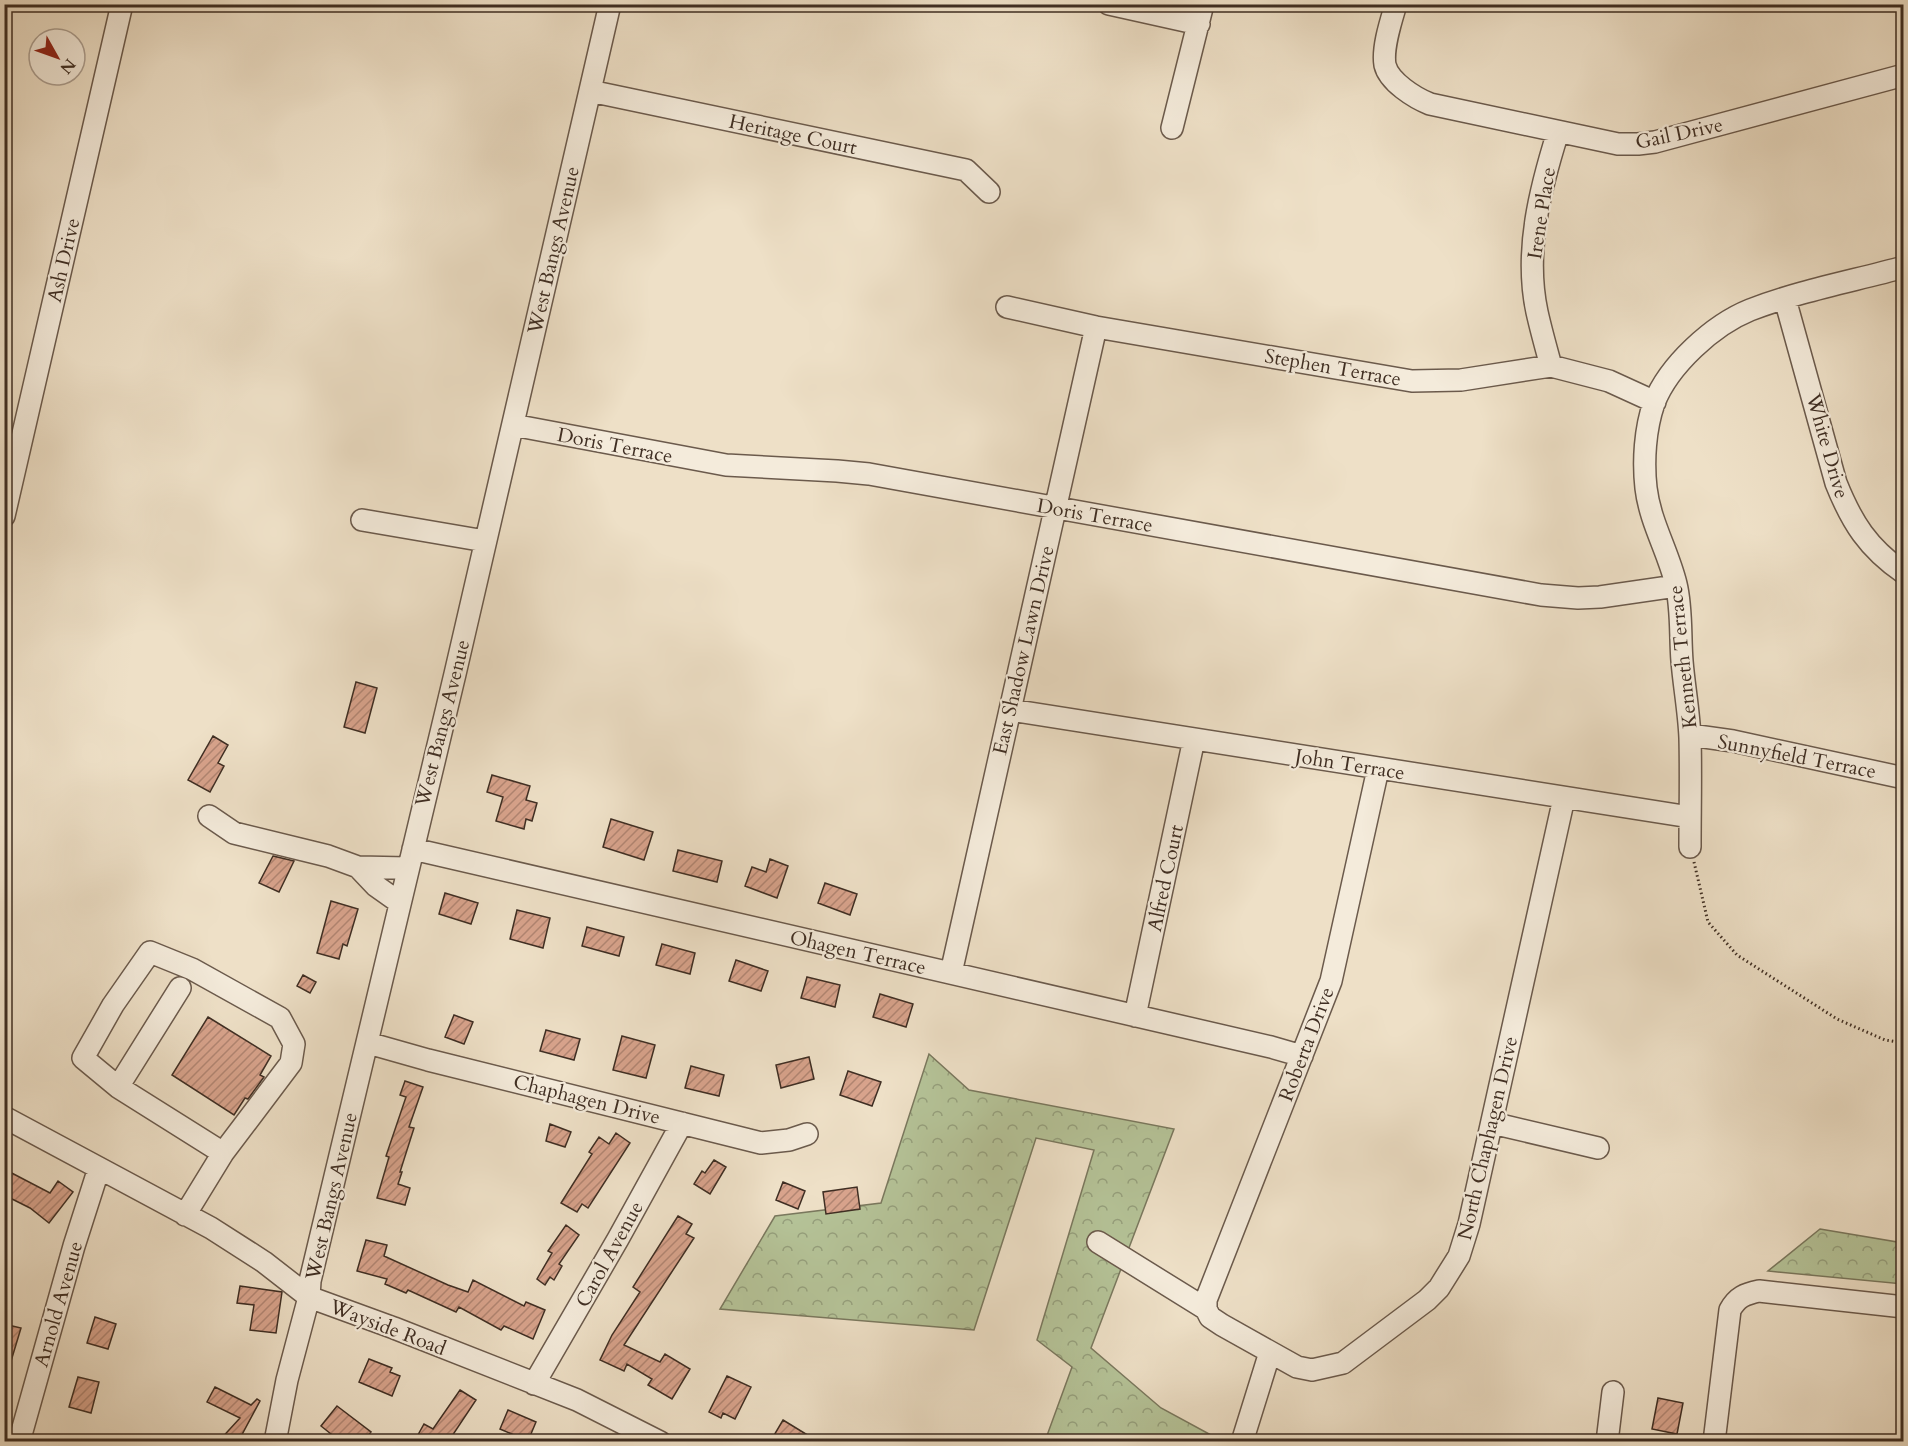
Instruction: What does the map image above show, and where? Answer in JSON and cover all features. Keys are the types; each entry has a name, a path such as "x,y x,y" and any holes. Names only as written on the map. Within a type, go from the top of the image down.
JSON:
{"street":[{"name":"Ash Drive","path":"4,516 122,4"},
{"name":"West Bangs Avenue","path":"275,1442 287,1380 309,1297 310,1281 368,1043 610,4"},
{"path":"1109,4 1201,14 1172,128"},
{"name":"Gail Drive","path":"1396,4 1386,45 1385,65 1390,75 1406,91 1430,104 1618,144 1655,142 1904,75"},
{"name":"Heritage Court","path":"590,91 966,170 989,192"},
{"name":"Irene Place","path":"1551,366 1537,311 1533,263 1540,195 1558,132"},
{"name":"Kenneth Terrace","path":"1690,847 1690,735 1676,585 1666,550 1652,518 1646,486 1647,434 1654,402 1673,371 1705,337 1724,323 1749,310 1904,267"},
{"name":"White Drive","path":"1785,299 1836,483 1846,507 1867,542 1904,573"},
{"name":"Stephen Terrace","path":"1007,307 1096,327 1412,381 1461,380 1551,366 1609,381 1654,402"},
{"name":"East Shadow Lawn Drive","path":"951,973 1096,327"},
{"name":"Doris Terrace","path":"513,425 726,465 868,474 1541,595 1600,597 1676,585"},
{"path":"362,520 485,541"},
{"name":"John Terrace","path":"1010,710 1690,817"},
{"name":"Sunnyfield Terrace","path":"1690,735 1733,741 1904,778"},
{"name":"Alfred Court","path":"1135,1016 1194,739"},
{"name":"Roberta Drive","path":"1206,1309 1206,1300 1331,981 1378,769"},
{"name":"North Chaphagen Drive","path":"1098,1242 1206,1309 1210,1317 1222,1325 1297,1367 1312,1370 1344,1362 1427,1300 1439,1288 1459,1256 1469,1224 1564,798"},
{"path":"209,816 234,833 328,856 358,867 376,885 400,903"},
{"name":"Ohagen Terrace","path":"358,867 411,859 951,973 1302,1056"},
{"path":"186,1215 223,1154 291,1063 294,1044 280,1017 192,969 150,952 113,1005 83,1058 118,1087 223,1154"},
{"path":"118,1087 180,988"},
{"name":"Chaphagen Drive","path":"368,1043 724,1134 768,1143 807,1134"},
{"name":"Wayside Road","path":"4,1117 186,1215 264,1262 309,1297 577,1400 660,1442"},
{"name":"Carol Avenue","path":"534,1384 682,1123"},
{"path":"1492,1123 1598,1148"},
{"name":"Arnold Avenue","path":"19,1442 74,1246 99,1168"},
{"path":"1714,1442 1730,1310 1737,1298 1759,1291 1904,1307"},
{"path":"1242,1442 1270,1352"},
{"path":"1607,1442 1613,1392"}],"path":[{"path":"1690,847 1708,922 1737,955 1837,1019 1886,1040 1904,1043"}],"green space":[{"path":"929,1054 969,1090 1174,1129 1091,1348 1161,1408 1222,1441 1045,1441 1072,1367 1037,1340 1094,1150 1036,1138 974,1330 720,1309 775,1216 881,1203"},
{"path":"1820,1229 1903,1243 1903,1284 1768,1271"}],"building":[{"path":"356,682 377,688 365,733 344,727"},
{"path":"213,736 228,745 218,763 224,766 210,792 188,780"},
{"path":"492,775 530,786 526,800 537,803 532,821 526,819 524,829 496,821 503,797 487,792"},
{"path":"611,819 653,832 644,860 603,847"},
{"path":"678,850 722,861 717,882 673,871"},
{"path":"273,856 294,861 279,892 259,883"},
{"path":"770,859 788,866 777,898 745,886 752,867 766,872"},
{"path":"825,883 857,894 850,915 818,903"},
{"path":"445,893 478,903 471,924 439,914"},
{"path":"331,901 358,909 347,946 343,944 339,959 317,953"},
{"path":"517,910 550,918 543,948 510,939"},
{"path":"587,927 624,937 619,956 582,946"},
{"path":"662,944 695,953 690,974 656,965"},
{"path":"736,960 768,971 761,991 729,981"},
{"path":"303,975 316,982 310,993 297,986"},
{"path":"807,977 840,985 835,1007 801,998"},
{"path":"880,994 913,1004 906,1027 873,1017"},
{"path":"454,1015 473,1022 464,1044 445,1037"},
{"path":"208,1017 271,1056 260,1075 264,1077 248,1099 245,1098 234,1115 172,1075"},
{"path":"546,1030 580,1039 574,1060 540,1051"},
{"path":"622,1036 655,1045 646,1078 613,1070"},
{"path":"809,1057 814,1079 781,1088 776,1065"},
{"path":"691,1066 724,1075 719,1096 685,1088"},
{"path":"848,1071 881,1082 872,1106 840,1095"},
{"path":"405,1081 423,1087 409,1127 414,1128 398,1184 410,1188 405,1205 377,1198 389,1157 386,1156 406,1097 400,1095"},
{"path":"550,1124 571,1132 565,1147 546,1141"},
{"path":"616,1133 630,1143 588,1208 582,1204 577,1212 561,1203 592,1154 589,1152 599,1137 609,1144"},
{"path":"714,1160 726,1167 710,1194 694,1184 702,1171 705,1173"},
{"path":"4,1169 50,1193 58,1181 73,1192 49,1223 30,1208 4,1195"},
{"path":"783,1182 805,1191 798,1209 776,1200"},
{"path":"857,1187 860,1209 826,1214 823,1192"},
{"path":"678,1216 692,1224 686,1234 694,1238 624,1345 660,1362 665,1354 690,1369 672,1399 648,1385 652,1379 627,1364 624,1371 600,1360 612,1335 640,1292 633,1287"},
{"path":"566,1225 579,1235 559,1264 562,1266 554,1280 550,1277 545,1285 537,1279 552,1253 548,1251"},
{"path":"366,1240 387,1245 384,1256 448,1285 468,1292 473,1280 524,1306 526,1302 545,1310 533,1339 504,1326 501,1330 459,1307 456,1312 408,1290 406,1293 385,1284 387,1279 357,1271"},
{"path":"240,1286 282,1292 276,1333 250,1330 254,1305 237,1303"},
{"path":"95,1317 116,1324 108,1349 87,1343"},
{"path":"4,1324 21,1328 8,1371 4,1370"},
{"path":"369,1359 392,1368 390,1372 400,1376 392,1396 359,1382"},
{"path":"727,1376 751,1387 735,1419 723,1413 721,1418 709,1412"},
{"path":"78,1377 99,1382 91,1413 69,1407"},
{"path":"215,1387 251,1405 257,1399 260,1401 238,1442 218,1442 240,1418 207,1402"},
{"path":"460,1390 476,1400 450,1439 455,1442 414,1442 424,1424 433,1429"},
{"path":"1658,1398 1683,1403 1677,1434 1652,1429"},
{"path":"337,1406 371,1432 363,1442 341,1442 321,1426"},
{"path":"508,1410 536,1422 528,1441 500,1429"},
{"path":"783,1420 819,1442 770,1442"}]}
